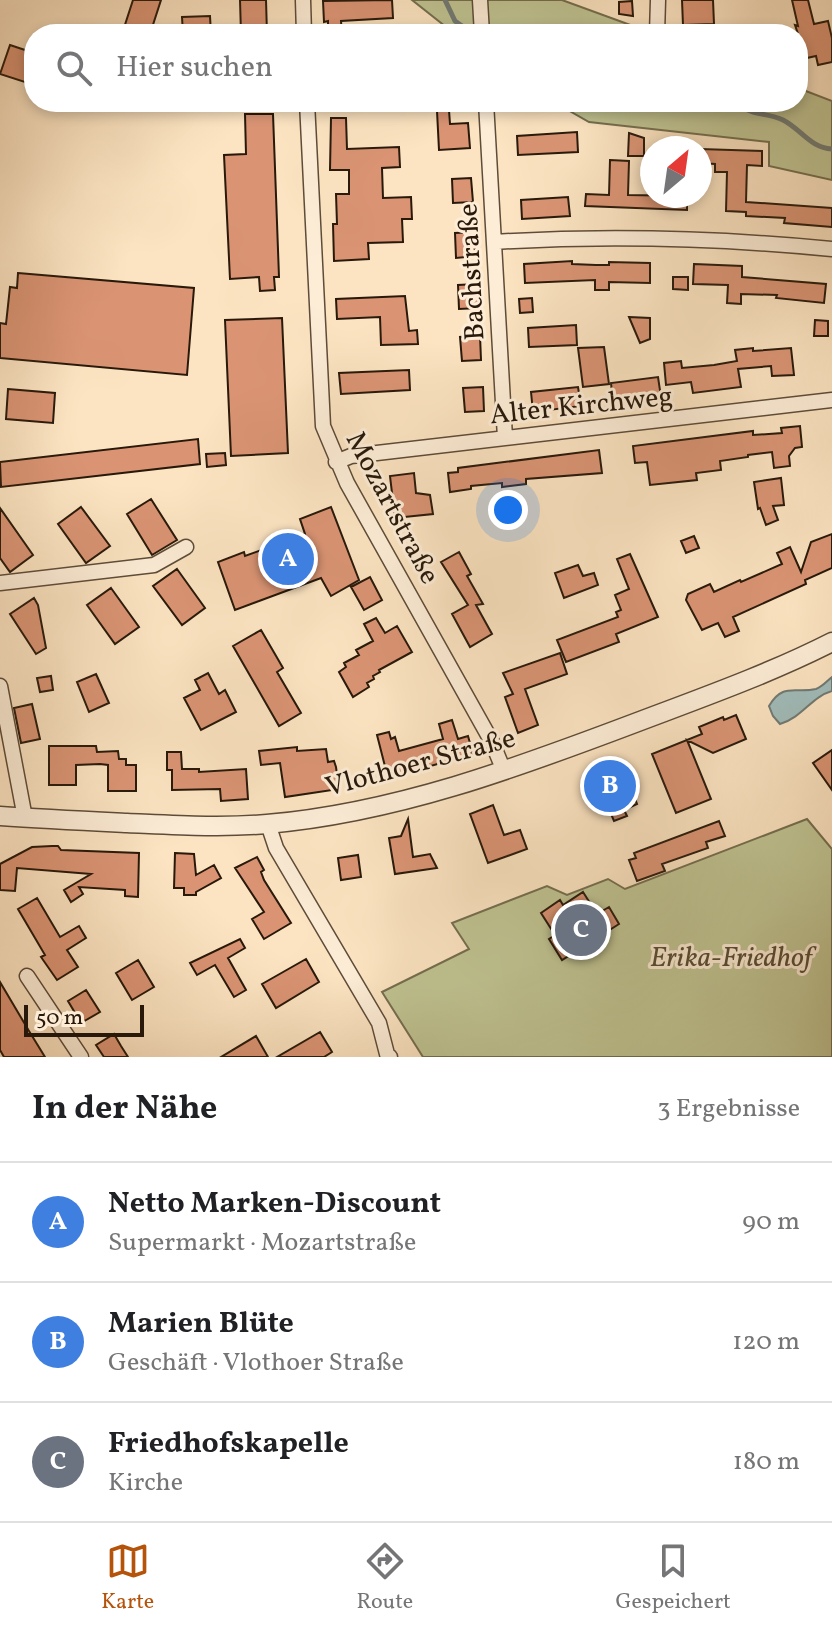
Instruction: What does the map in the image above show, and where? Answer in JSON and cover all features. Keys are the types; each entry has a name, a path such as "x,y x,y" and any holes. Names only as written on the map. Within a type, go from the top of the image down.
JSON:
{"street":[{"path":"303,0 304,24"},
{"path":"480,0 481,24"},
{"path":"657,24 658,0"},
{"name":"Mozartstraße","path":"307,112 323,426 336,462 492,742 504,771"},
{"name":"Bachstraße","path":"487,112 505,438"},
{"path":"494,242 609,236 766,242 832,249"},
{"name":"Alter Kirchweg","path":"336,462 351,456 832,400"},
{"path":"0,583 154,565 186,547"},
{"name":"Vlothoer Straße","path":"0,816 173,825 268,824 371,808 504,771 708,695 832,642"},
{"path":"0,686 25,818"},
{"path":"268,824 276,848 379,1023 387,1056"},
{"path":"27,976 81,1057"}],"green space":[{"path":"412,0 562,0 628,24 442,24"},
{"path":"808,92 832,101 832,180 769,166 769,142 589,122 572,112 808,112"},
{"name":"Erika-Friedhof","path":"807,819 832,849 832,1057 423,1057 382,992 469,949 452,923 547,886 567,895 608,879 625,889"}],"water":[{"path":"832,677 832,691 795,717 780,724 773,716 769,706 779,694 790,690 816,689"}],"building":[{"path":"133,0 161,0 153,24 125,24"},
{"path":"240,0 266,0 267,24 241,24"},
{"path":"392,0 393,18 328,24 328,21 324,22 323,1"},
{"path":"682,0 713,0 714,24 683,24"},
{"path":"792,0 808,0 814,24 828,21 832,62 818,65 816,56 808,58 808,24 798,24"},
{"path":"632,1 633,16 619,14 619,2"},
{"path":"210,16 210,24 182,24 182,17"},
{"path":"10,45 24,50 24,82 0,74"},
{"path":"437,112 449,112 450,124 468,123 470,148 439,150"},
{"path":"245,114 273,114 279,277 274,277 275,290 260,291 259,277 230,279 224,155 246,154"},
{"path":"331,118 346,118 347,149 399,147 400,167 382,168 383,198 411,197 412,219 402,219 403,242 368,243 369,259 334,261 336,194 349,194 349,170 330,170"},
{"path":"577,132 578,152 518,155 517,136"},
{"path":"629,133 640,137 640,156 628,156"},
{"path":"712,149 762,151 762,166 747,165 746,202 832,208 832,227 784,223 785,218 746,216 746,212 726,211 727,172 715,172 715,164 712,164"},
{"path":"610,160 629,161 628,195 640,195 640,208 687,210 585,206 586,194 609,195"},
{"path":"471,178 473,202 453,203 452,179"},
{"path":"568,197 570,216 522,219 521,200"},
{"path":"474,232 476,256 456,258 455,233"},
{"path":"572,261 572,264 596,265 609,265 609,262 650,263 650,283 609,282 609,290 595,290 595,280 525,283 524,264"},
{"path":"694,264 742,266 742,277 826,284 824,303 776,298 777,295 741,294 741,304 727,303 728,285 693,284"},
{"path":"18,273 194,288 187,375 0,358 0,323 6,324 10,287 17,288"},
{"path":"673,277 688,277 688,290 673,289"},
{"path":"477,284 479,308 459,309 458,285"},
{"path":"405,296 409,331 417,330 418,344 381,345 380,317 337,319 336,299"},
{"path":"532,298 533,312 520,313 519,299"},
{"path":"629,317 650,318 650,339 640,343"},
{"path":"282,318 288,453 231,456 225,320"},
{"path":"815,320 828,321 828,336 814,336"},
{"path":"576,325 577,345 529,347 528,328"},
{"path":"480,335 481,360 462,361 460,337"},
{"path":"604,347 609,384 583,387 578,348"},
{"path":"753,348 753,351 791,348 794,375 772,376 771,366 738,369 741,387 693,393 691,382 666,385 664,363 681,361 682,368 714,365 737,361 735,350"},
{"path":"409,370 410,390 341,394 339,373"},
{"path":"658,377 661,397 613,402 611,383"},
{"path":"483,387 484,411 465,412 463,388"},
{"path":"578,387 581,406 533,412 531,392"},
{"path":"8,389 55,393 53,423 6,419"},
{"path":"800,426 802,447 795,448 789,456 790,466 774,468 772,452 748,455 720,461 721,470 696,473 697,480 650,485 647,462 635,463 633,446 753,431 753,435 782,433 781,428"},
{"path":"198,439 200,464 1,487 0,462"},
{"path":"599,450 602,473 526,479 526,484 471,486 471,489 450,492 448,473 458,472 458,468"},
{"path":"225,453 226,465 207,467 206,454"},
{"path":"414,473 416,493 430,495 433,514 395,518 390,476"},
{"path":"781,478 784,505 773,506 778,520 766,525 758,509 754,482"},
{"path":"151,499 177,540 152,555 127,514"},
{"path":"81,507 110,546 86,563 58,524"},
{"path":"331,507 359,580 331,596 321,578 235,610 218,562 244,552 245,556 305,534 300,519"},
{"path":"0,508 33,555 10,572 0,558"},
{"path":"832,534 832,568 805,580 806,584 733,617 739,631 725,637 718,623 702,630 686,600 688,594 710,584 714,592 782,564 777,553 790,547 801,572 811,542"},
{"path":"694,536 699,548 686,553 681,541"},
{"path":"459,552 471,574 467,576 483,604 476,605 492,634 470,647 452,614 468,605 441,562"},
{"path":"630,554 658,617 616,634 619,642 566,662 557,640 618,617 616,612 621,610 615,595 629,589 617,559"},
{"path":"578,565 583,576 594,573 598,585 564,598 555,573"},
{"path":"177,569 205,608 182,625 153,586"},
{"path":"370,577 382,600 364,610 351,587"},
{"path":"111,588 139,627 115,644 87,605"},
{"path":"34,598 46,648 36,654 10,614"},
{"path":"376,618 385,633 397,626 412,652 379,670 374,679 367,683 369,687 353,697 339,672 346,667 344,663 359,655 356,650 373,641 364,624"},
{"path":"261,630 283,668 277,672 301,713 279,726 233,646"},
{"path":"560,653 567,674 525,689 538,725 518,733 505,697 513,694 503,673"},
{"path":"208,673 219,694 225,690 236,712 201,730 184,698 200,690 195,680"},
{"path":"96,674 109,703 89,712 77,682"},
{"path":"51,676 53,690 40,692 37,678"},
{"path":"32,704 40,739 21,743 14,708"},
{"path":"736,715 746,739 713,753 687,740 702,734 699,727"},
{"path":"452,720 458,739 468,736 473,754 388,778 377,735 389,732 391,739 395,737 399,751 443,739 439,724"},
{"path":"687,740 711,799 676,813 652,754"},
{"path":"49,746 96,746 97,752 118,751 119,759 126,759 126,765 136,765 136,791 108,791 108,765 100,764 76,765 76,785 49,785"},
{"path":"297,747 297,751 326,749 328,762 334,761 336,767 339,789 285,797 280,763 261,765 259,751"},
{"path":"832,750 832,790 813,763"},
{"path":"167,752 181,752 182,769 199,769 199,772 246,769 248,799 221,801 220,789 172,790 172,770 167,770"},
{"path":"625,773 637,804 624,810 627,816 614,821 597,781"},
{"path":"493,805 504,835 520,830 527,849 488,863 470,814"},
{"path":"408,819 413,857 430,854 437,868 395,874 389,838 401,836"},
{"path":"719,821 725,836 706,842 708,848 662,864 665,871 637,881 629,860 636,858 634,853"},
{"path":"58,846 61,850 139,853 138,897 125,896 125,890 79,887 83,894 71,902 64,890 91,874 17,868 15,891 0,890 0,864 32,847"},
{"path":"175,853 194,854 196,875 214,865 221,878 196,892 196,895 184,895 184,888 174,888"},
{"path":"358,855 361,877 341,880 338,858"},
{"path":"257,857 264,870 261,872 264,880 291,923 264,939 252,919 264,912 235,868"},
{"path":"583,892 597,914 609,907 619,924 562,960 549,939 555,935 541,913 560,900 563,905"},
{"path":"37,898 60,937 79,926 86,938 67,950 78,967 57,980 41,957 45,955 18,909"},
{"path":"240,939 245,948 228,958 246,990 234,997 215,965 197,975 190,963"},
{"path":"306,959 319,982 276,1008 262,984"},
{"path":"138,960 154,987 132,1000 116,973"},
{"path":"0,982 45,1057 4,1057 0,1050"},
{"path":"86,990 100,1012 81,1023 68,1001"},
{"path":"320,1032 332,1052 324,1057 277,1057"},
{"path":"114,1034 128,1057 104,1057 96,1045"},
{"path":"256,1036 268,1057 221,1057"}],"waterway":[{"path":"445,0 459,24"},
{"path":"754,112 783,120 812,142 832,149"}],"place":[{"name":"Netto Marken-Discount","path":"288,559"},
{"name":"Marien Blüte","path":"610,786"},
{"name":"Friedhofskapelle","path":"581,930"}]}
